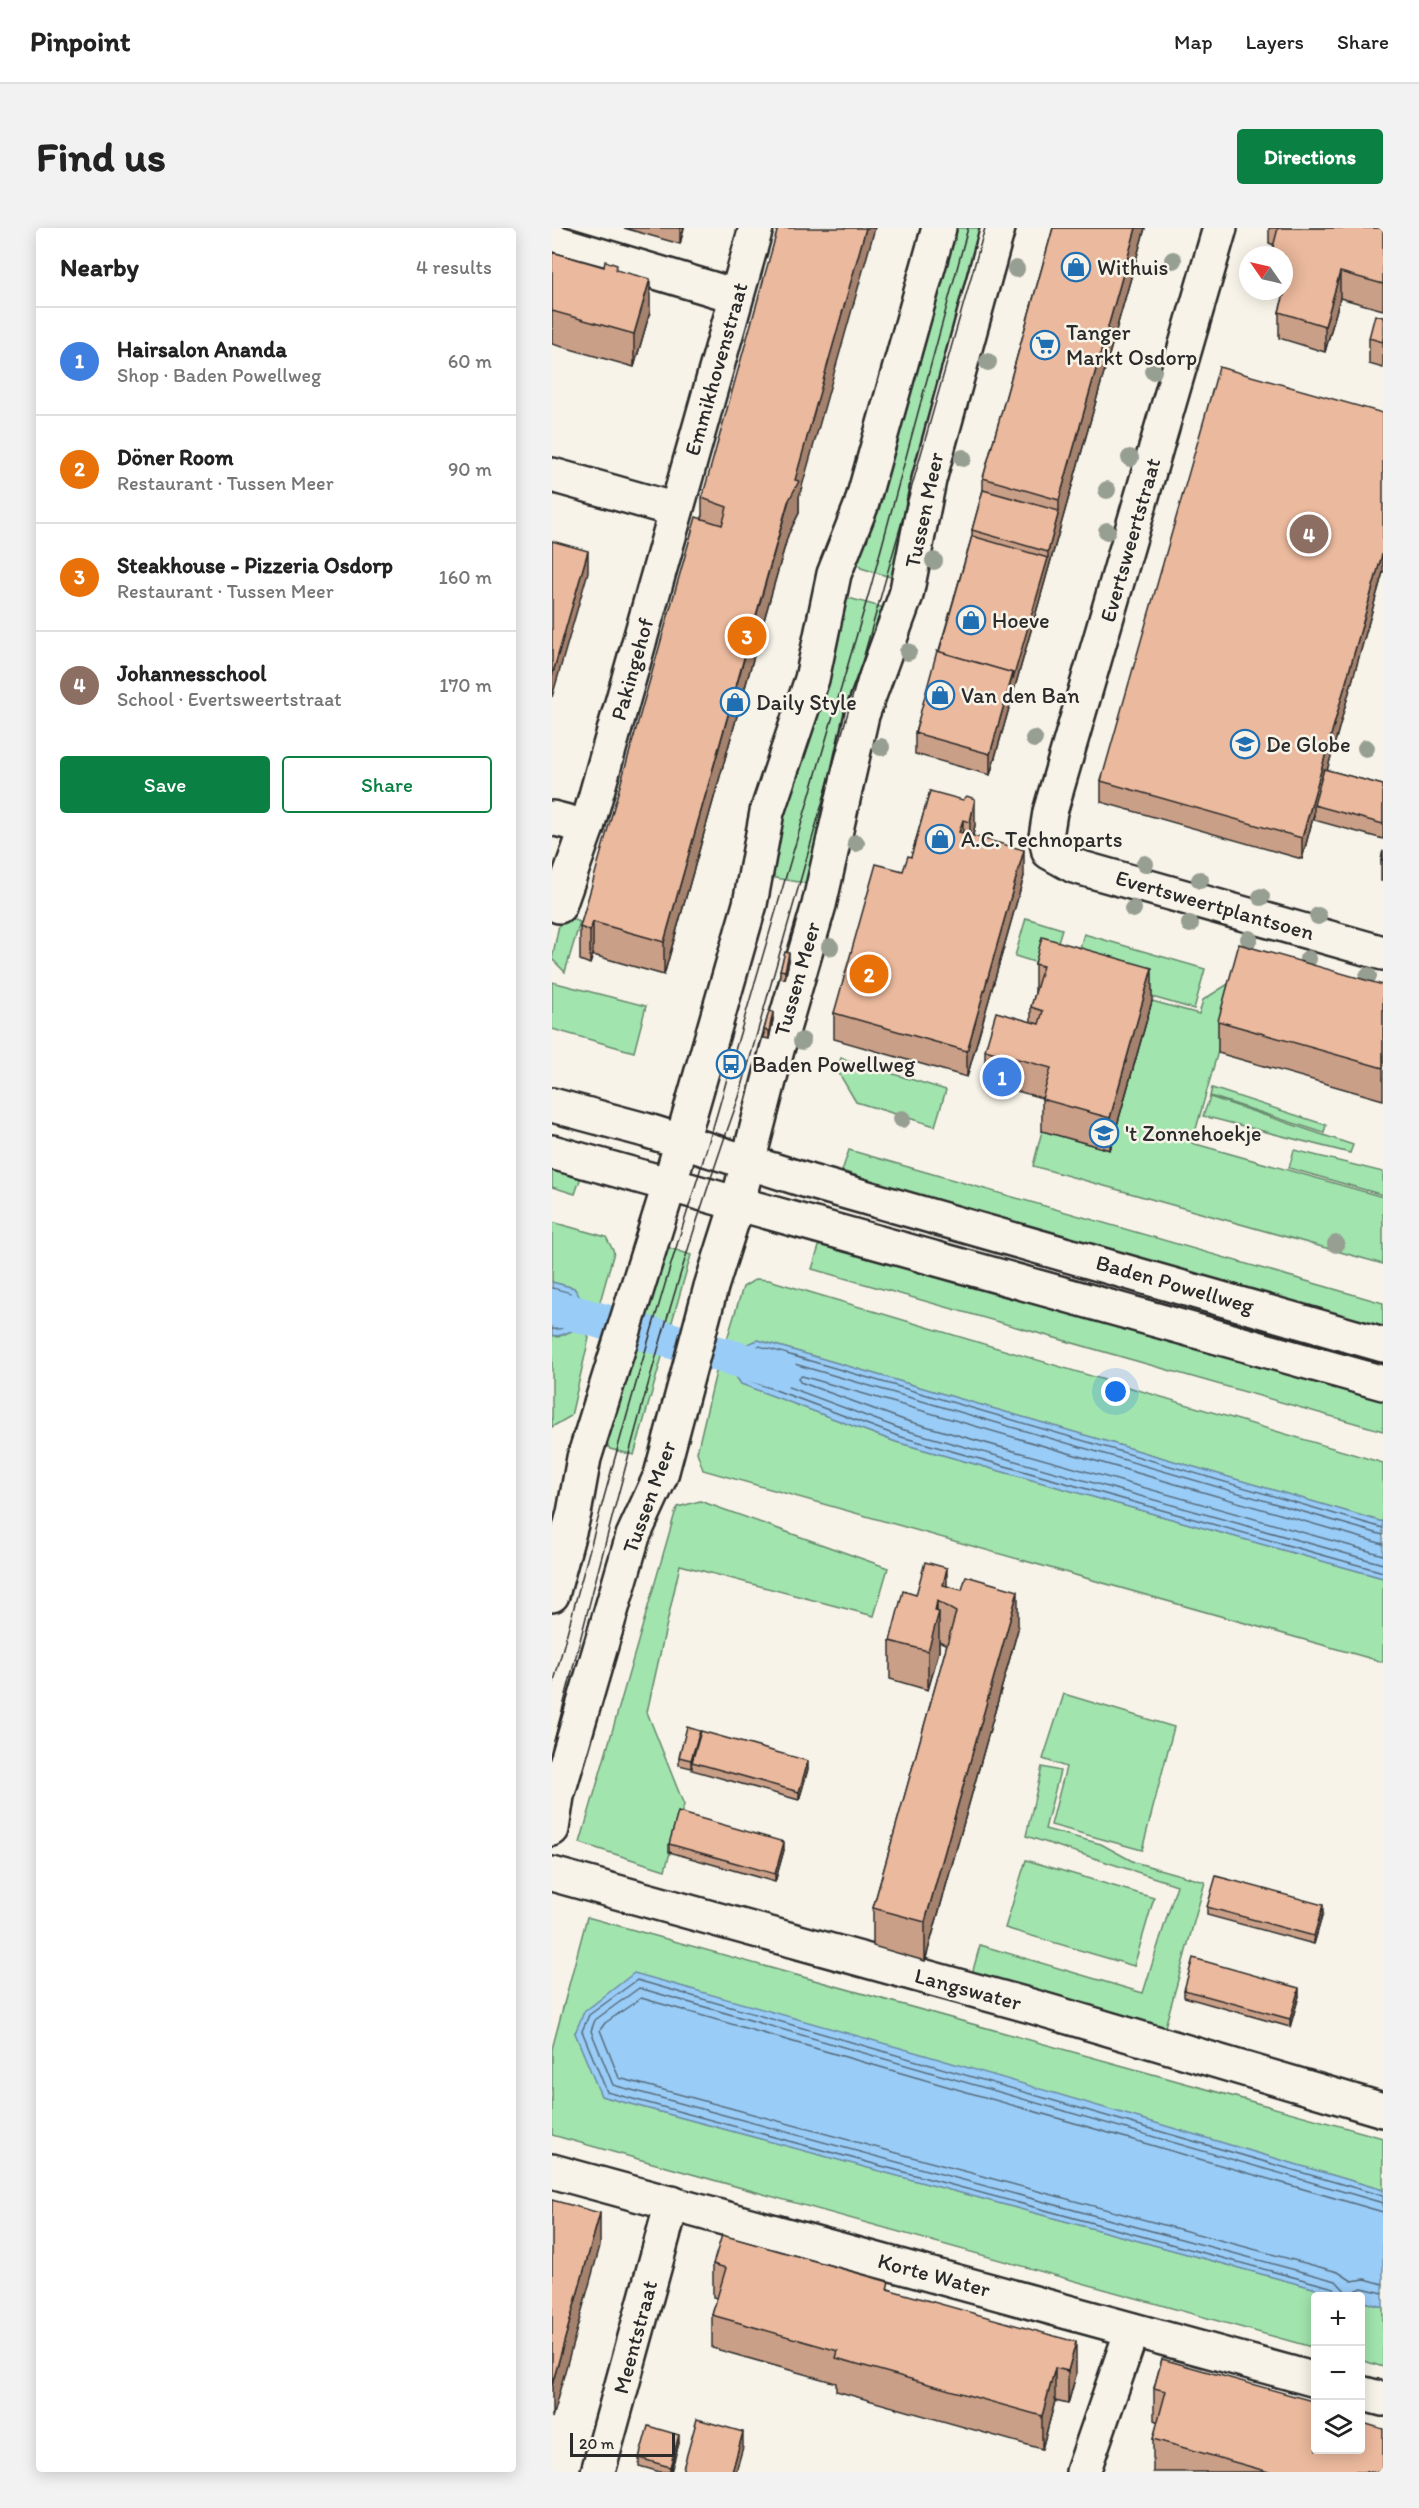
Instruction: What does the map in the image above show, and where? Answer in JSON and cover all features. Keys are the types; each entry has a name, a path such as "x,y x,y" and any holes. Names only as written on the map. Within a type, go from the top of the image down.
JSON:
{"street":[{"name":"Emmikhovenstraat","path":"676,510 756,228"},
{"path":"552,1595 589,1445 653,1241 750,904 767,812 813,679 834,574 861,506 939,228"},
{"name":"Tussen Meer","path":"552,1828 557,1796 633,1536 661,1475 723,1246 749,1162 777,1050 819,905 862,715 906,595 929,480 998,228"},
{"name":"Evertsweertstraat","path":"1049,852 1046,837 1050,812 1220,228"},
{"path":"552,241 586,239 736,297"},
{"path":"552,475 676,510"},
{"name":"Pakingehof","path":"559,906 587,827 676,510"},
{"path":"552,818 587,827"},
{"name":"Evertsweertplantsoen","path":"1049,852 1074,866 1383,953"},
{"name":"Baden Powellweg","path":"552,1105 1383,1345"},
{"name":"Baden Powellweg","path":"552,1152 1383,1383"},
{"name":"Langswater","path":"552,1874 1031,2006 1383,2110"},
{"name":"Korte Water","path":"552,2170 1311,2379"},
{"name":"Meentstraat","path":"598,2472 672,2203"},
{"path":"1083,2472 1131,2330"},
{"path":"1365,2394 1383,2399"}],"green space":[{"path":"949,228 987,228 897,579 861,568 856,562"},
{"path":"845,597 888,609 812,882 804,883 770,877 763,882 793,790"},
{"path":"561,915 580,922 565,972 552,959"},
{"path":"1026,918 1062,929 1050,967 1015,956"},
{"path":"1084,934 1205,969 1194,1009 1072,974"},
{"path":"1239,977 1192,1143 1383,1197 1383,1264 1033,1166 1042,1131 1110,1150 1152,1001 1199,1014 1203,1000"},
{"path":"552,982 646,1006 634,1052 552,1029"},
{"path":"841,1058 946,1090 935,1126 856,1102 837,1070"},
{"path":"1212,1088 1326,1125 1324,1133 1210,1096"},
{"path":"1210,1097 1353,1145 1350,1153 1203,1116"},
{"path":"849,1150 1383,1303 1383,1335 1074,1247 842,1171"},
{"path":"1294,1150 1383,1172 1383,1195 1289,1168"},
{"path":"552,1166 582,1174 575,1194 552,1187"},
{"path":"552,1222 606,1237 614,1252 600,1302 586,1309 574,1288 552,1282"},
{"path":"821,1240 1383,1395 1383,1431 812,1269"},
{"path":"667,1247 691,1255 634,1455 610,1449 604,1440 653,1265"},
{"path":"756,1279 769,1280 1383,1463 1383,1522 758,1340 734,1349 727,1339 743,1287"},
{"path":"583,1326 589,1338 571,1416 552,1427 552,1335 558,1337"},
{"path":"729,1366 741,1384 896,1442 1383,1578 1383,1662 703,1470 697,1452 716,1372"},
{"path":"700,1501 888,1568 874,1616 680,1565 647,1712 684,1805 665,1870 580,1843 675,1513 678,1507"},
{"path":"1064,1694 1174,1727 1142,1850 1051,1825 1066,1767 1043,1759"},
{"path":"1042,1767 1060,1771 1045,1829 1101,1844 1134,1862 1205,1882 1165,2027 972,1974 980,1945 1143,1993 1177,1885 1026,1836"},
{"path":"1026,1860 1154,1898 1134,1966 1005,1928"},
{"path":"587,1917 1383,2138 1383,2190 662,1981 575,2032 602,2096 1328,2292 1311,2292 1311,2347 552,2135 552,2049"},
{"path":"1365,2302 1383,2307 1383,2367 1365,2361"}],"water":[{"path":"552,1282 574,1288 587,1312 585,1322 560,1335 552,1335"},
{"path":"758,1340 1383,1522 1383,1578 896,1442 741,1384 729,1366 734,1349"},
{"path":"634,1973 918,2053 1383,2190 1383,2307 1365,2302 1365,2292 1328,2292 601,2096 575,2033 584,2012"}],"building":[{"path":"778,228 866,228 795,480 799,481 788,502 664,942 593,922 590,931 580,927 696,517 722,525 725,515 727,507 702,498"},
{"path":"1053,228 1136,228 1059,500 983,478"},
{"path":"1278,228 1383,228 1383,284 1340,272 1325,326 1279,312 1282,300 1293,300 1293,246 1273,246"},
{"path":"552,252 604,267 605,261 617,265 616,270 650,279 634,334 552,311"},
{"path":"1375,315 1383,317 1383,342 1369,338"},
{"path":"1219,367 1383,413 1383,551 1302,838 1101,781"},
{"path":"983,490 1059,511 1048,552 972,530"},
{"path":"972,536 1048,558 1013,679 1013,673 939,652"},
{"path":"552,541 588,551 552,676"},
{"path":"937,651 1013,673 990,754 915,733"},
{"path":"1324,769 1383,785 1383,824 1314,805"},
{"path":"930,791 963,800 967,796 975,799 970,822 963,820 959,832 1024,850 967,1051 834,1013 876,864 903,871 908,856 911,857"},
{"path":"1042,937 1152,968 1110,1118 1042,1099 1051,1068 985,1050 996,1012 1039,1024 1043,1011 1031,1007 1043,966 1035,964"},
{"path":"1239,944 1383,985 1383,1068 1218,1021"},
{"path":"785,952 789,953 785,971 780,970"},
{"path":"769,1011 773,1012 769,1031 764,1030"},
{"path":"925,1562 947,1568 943,1585 962,1590 966,1576 1018,1591 925,1922 873,1908 956,1612 937,1601 935,1611 939,1612 928,1651 890,1641 903,1591 916,1595"},
{"path":"687,1727 700,1731 691,1760 679,1757"},
{"path":"701,1731 808,1761 799,1792 692,1762"},
{"path":"678,1812 784,1842 775,1874 669,1844"},
{"path":"1216,1876 1323,1905 1314,1936 1207,1907"},
{"path":"1193,1958 1299,1988 1290,2019 1184,1990"},
{"path":"552,2200 600,2213 552,2385"},
{"path":"722,2235 889,2282 887,2289 1076,2342 1068,2371 1055,2368 1042,2416 836,2358 838,2351 712,2315 726,2268 713,2264"},
{"path":"1162,2359 1311,2401 1311,2454 1365,2454 1365,2424 1383,2429 1383,2472 1269,2472 1153,2439 1166,2391 1154,2388"},
{"path":"697,2419 743,2432 732,2472 682,2472"},
{"path":"648,2426 679,2435 670,2467 639,2458"}],"waterway":[{"path":"552,1307 779,1371"}],"tram line":[{"path":"552,1689 632,1396 713,1128 871,586 968,228"},
{"path":"552,1749 661,1339 711,1177 739,1097 985,228"}],"place":[{"name":"Withuis","path":"1076,267"},
{"name":"Tanger Markt Osdorp","path":"1045,345"},
{"name":"Johannesschool","path":"1309,534"},
{"name":"Hoeve","path":"971,620"},
{"name":"Steakhouse - Pizzeria Osdorp","path":"747,636"},
{"name":"Van den Ban","path":"940,695"},
{"name":"Daily Style","path":"735,702"},
{"name":"De Globe","path":"1245,744"},
{"name":"A.C. Technoparts","path":"940,839"},
{"name":"Döner Room","path":"869,974"},
{"name":"Baden Powellweg","path":"731,1064"},
{"name":"Hairsalon Ananda","path":"1002,1077"},
{"name":"'t Zonnehoekje","path":"1104,1133"}]}
